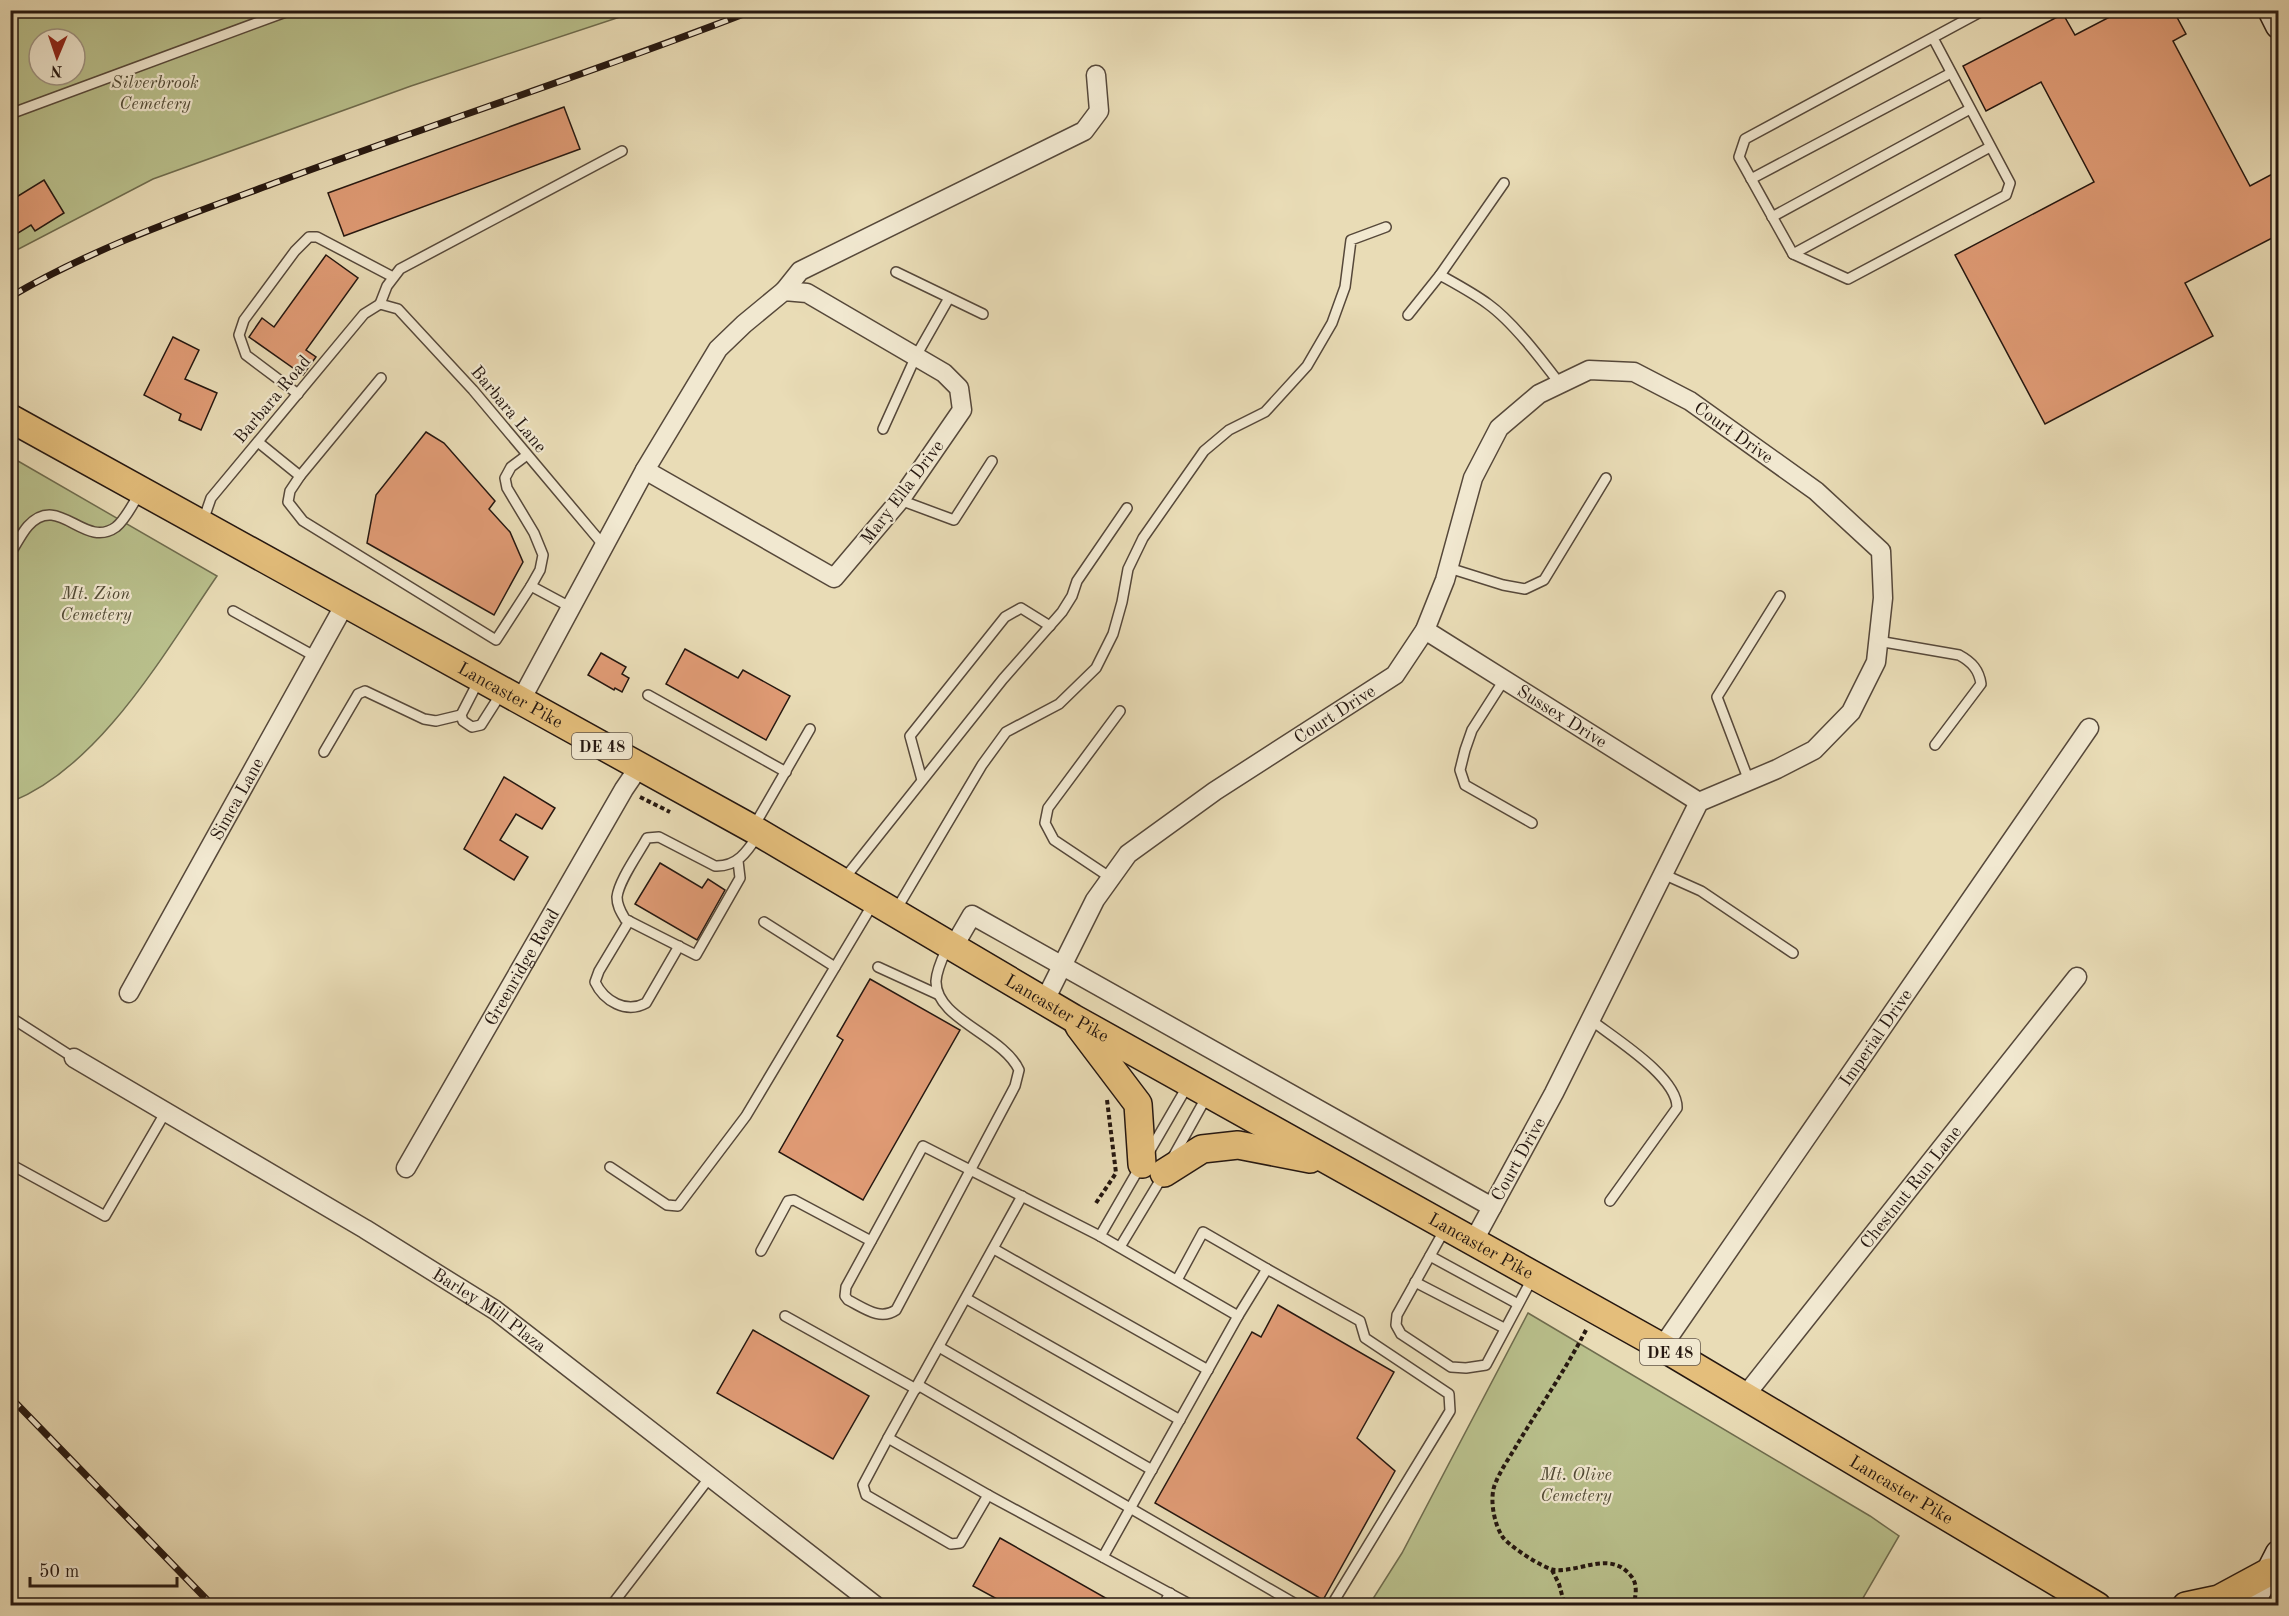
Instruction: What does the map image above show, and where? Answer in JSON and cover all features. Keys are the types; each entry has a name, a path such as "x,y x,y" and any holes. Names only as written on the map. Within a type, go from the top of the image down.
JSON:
{"main road":[{"name":"Lancaster Pike","path":"10,418 756,830 1073,1018 1662,1347 2097,1605"},
{"path":"1073,1018 1138,1104 1153,1168 1202,1149 1238,1145 1332,1163"},
{"path":"2186,1605 2219,1599 2274,1563"}],"street":[{"path":"2270,10 2278,26"},
{"path":"501,690 572,608 645,470 718,349 784,291 800,271 1084,131 1099,111 1096,75"},
{"name":"Mary Ella Drive","path":"645,470 834,578 900,500 962,410 959,388 944,373 807,293 784,291"},
{"name":"Court Drive","path":"1045,1000 1095,900 1128,854 1215,790 1395,675 1425,630 1449,568 1473,478 1499,428 1539,394 1589,370 1634,372 1690,400 1815,491 1881,551 1883,598 1875,662 1851,712 1814,750 1699,802 1554,1093 1473,1242"},
{"name":"Simca Lane","path":"129,993 345,604"},
{"name":"Sussex Drive","path":"1425,630 1699,802"},
{"name":"Imperial Drive","path":"1662,1347 2089,728"},
{"name":"Greenridge Road","path":"406,1168 624,789 639,767"},
{"path":"951,945 972,915 1492,1207"},
{"name":"Chestnut Run Lane","path":"1744,1397 2077,977"},
{"name":"Barley Mill Plaza","path":"74,1058 365,1229 495,1310 876,1605"},
{"path":"2251,1605 2274,1563"}],"lane":[{"path":"10,114 291,10"},
{"path":"1933,38 2010,183 2006,195 1908,245 1848,279 1793,254 1739,157 1745,139 1984,10"},
{"path":"1751,179 1951,73"},
{"path":"1772,217 1970,109"},
{"path":"1793,254 1990,147"},
{"path":"380,304 387,286 400,269 622,151"},
{"path":"1408,315 1440,275 1504,183"},
{"path":"610,1167 667,1205 678,1206 746,1116 835,968 885,906 1006,732 1059,704 1096,668 1113,634 1128,569 1143,538 1204,452 1229,430 1265,412 1307,366 1332,323 1345,287 1351,240 1386,227"},
{"path":"298,394 246,355 239,335 244,320 295,251 309,237 316,237 393,277"},
{"path":"896,272 982,315"},
{"path":"1440,275 1489,304 1545,363 1560,384"},
{"path":"883,429 916,356 949,298"},
{"name":"Barbara Road","path":"201,525 212,498 364,314 380,304"},
{"name":"Barbara Lane","path":"380,304 398,309 473,390 605,547"},
{"path":"381,378 300,476 290,491 288,502 303,521 496,640 540,570 543,555 534,533 507,488 505,478 510,467 526,454"},
{"path":"258,442 300,476"},
{"path":"900,500 954,520 992,461"},
{"path":"1449,568 1503,585 1525,589 1544,580 1606,478"},
{"path":"10,554 28,526 39,517 54,514 89,531 101,533 109,530 122,521 141,491"},
{"path":"843,881 1003,679 1062,612 1072,596 1077,581 1127,508"},
{"path":"531,586 572,608"},
{"path":"1749,781 1717,697 1780,596"},
{"path":"922,780 910,735 1005,617 1021,608 1050,626"},
{"path":"233,611 316,657"},
{"path":"1878,641 1959,655 1969,660 1976,668 1980,684 1935,744"},
{"path":"1504,680 1472,730 1460,770 1465,784 1532,823"},
{"path":"461,715 463,721 472,727 481,725 501,690"},
{"path":"324,752 358,694 365,691 424,720 436,721 461,715 501,690"},
{"path":"648,695 786,772"},
{"path":"1111,878 1054,840 1045,823 1048,808 1120,711"},
{"path":"738,861 740,878 696,955 629,921 619,909 617,896 622,882 647,838 659,837 715,866 725,867 738,861 746,853 810,729"},
{"path":"1663,874 1701,891 1793,953"},
{"path":"629,921 599,971 595,982 600,991 609,999 624,1007 637,1008 646,1003 679,946"},
{"path":"764,922 835,968"},
{"path":"951,945 939,965 936,981 937,994 946,1007 995,1041 1014,1059 1019,1070 1015,1086 971,1170 896,1310 888,1316 880,1315 848,1300 845,1296 846,1287 923,1146 971,1170 1100,1236 1238,1316"},
{"path":"878,967 937,994"},
{"path":"10,1017 74,1058"},
{"path":"1591,1020 1652,1067 1676,1094 1677,1101 1677,1107 1610,1201"},
{"path":"1120,1247 1153,1168 1199,1089"},
{"path":"1100,1236 1153,1168 1199,1089"},
{"path":"10,1164 105,1216 165,1113"},
{"path":"988,1495 960,1543 951,1544 866,1495 863,1485 1022,1196"},
{"path":"761,1251 788,1202 794,1200 871,1240"},
{"path":"1447,1227 1397,1315 1396,1325 1401,1334 1452,1366 1466,1368 1486,1365 1533,1276"},
{"path":"1177,1280 1203,1232 1360,1321 1365,1338 1449,1394 1450,1411 1331,1605"},
{"path":"994,1249 1208,1370"},
{"path":"1430,1256 1518,1304"},
{"path":"1103,1557 1238,1316 1267,1269"},
{"path":"1415,1282 1504,1328"},
{"path":"966,1299 1180,1420"},
{"path":"785,1316 917,1387 1299,1605"},
{"path":"939,1347 1152,1470"},
{"path":"888,1438 988,1495 1193,1605"},
{"path":"611,1605 710,1477"},
{"path":"1162,1605 1170,1593"}],"path":[{"path":"624,789 677,815"},
{"path":"1096,1203 1116,1173 1106,1096"},
{"path":"1565,1605 1559,1584 1551,1570 1521,1552 1502,1537 1493,1514 1493,1488 1534,1416 1562,1376 1596,1311"},
{"path":"1551,1570 1567,1570 1596,1563 1615,1563 1626,1569 1635,1580 1636,1596 1632,1605"}],"green space":[{"name":"Silverbrook Cemetery","path":"11,11 638,11 411,86 153,179 11,253"},
{"name":"Mt. Zion Cemetery","path":"11,457 217,576 152,672 102,735 74,762 44,785 11,802"},
{"name":"Mt. Olive Cemetery","path":"1528,1313 1870,1516 1899,1536 1859,1605 1369,1605 1402,1553"}],"building":[{"path":"2123,10 2173,10 2186,34 2173,41 2250,186 2278,171 2278,235 2185,283 2213,336 2045,424 1955,255 2094,182 2041,82 1986,111 1963,66 2063,14 2075,35"},
{"path":"564,107 580,149 344,236 328,193"},
{"path":"44,180 64,213 35,231 31,225 10,238 10,201"},
{"path":"326,255 358,278 306,350 316,357 303,375 249,337 262,318 274,327"},
{"path":"173,337 199,350 185,379 217,393 201,430 179,420 181,414 144,395"},
{"path":"426,432 444,443 495,501 489,509 510,532 523,562 494,615 367,543 376,495"},
{"path":"685,649 738,678 743,670 790,696 766,740 666,684"},
{"path":"601,653 626,667 622,674 629,678 622,692 588,675"},
{"path":"504,777 555,808 542,829 516,814 500,840 528,857 514,880 464,849"},
{"path":"660,863 702,888 708,879 725,890 697,940 635,904"},
{"path":"870,979 960,1030 863,1200 779,1152 843,1040 837,1036"},
{"path":"1278,1305 1394,1372 1357,1438 1395,1471 1323,1600 1155,1503 1252,1332 1261,1337"},
{"path":"753,1330 869,1396 833,1459 717,1393"},
{"path":"1000,1538 1118,1605 1008,1605 973,1586"}],"railway":[{"path":"10,297 73,263 172,221 754,10"},
{"path":"10,1397 213,1606"}]}
